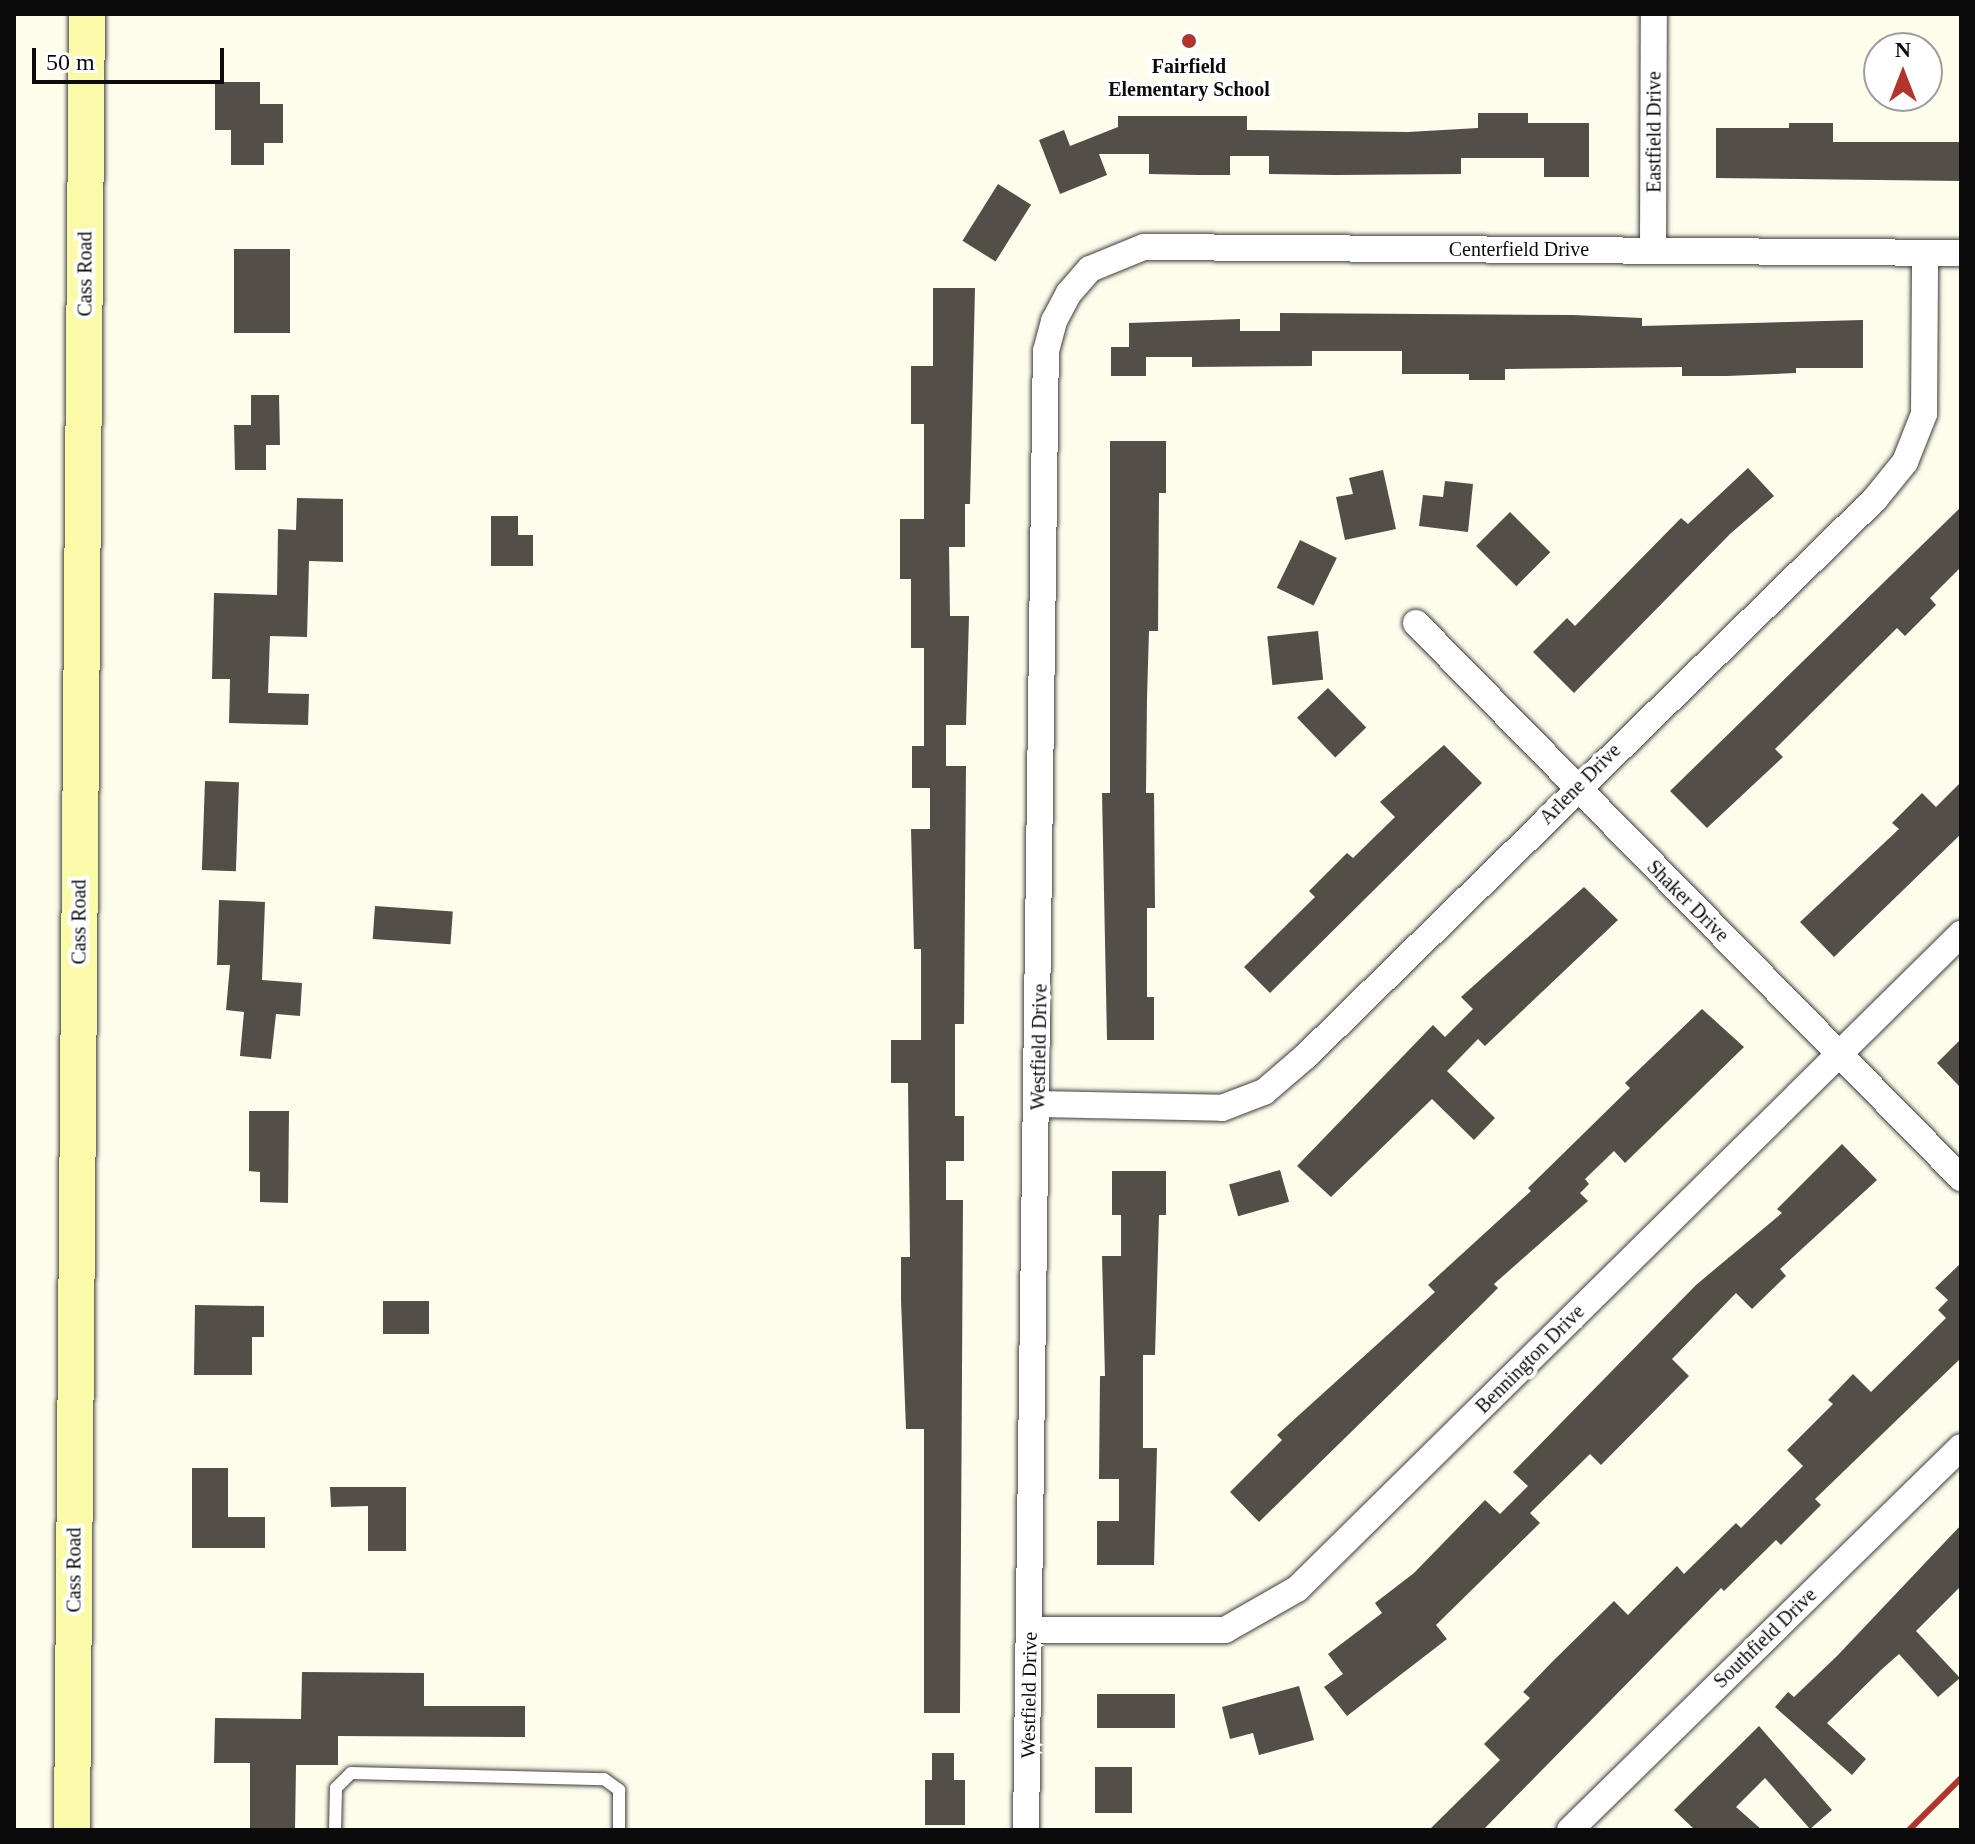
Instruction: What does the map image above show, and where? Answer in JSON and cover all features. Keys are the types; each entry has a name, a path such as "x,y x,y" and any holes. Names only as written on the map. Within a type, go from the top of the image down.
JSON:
{"street":[{"name":"Cass Road","path":"72,1830 87,14"},
{"name":"Eastfield Drive","path":"1653,250 1654,14"},
{"name":"Centerfield Drive","path":"1084,275 1118,255 1144,247 1961,253"},
{"name":"Arlene Drive","path":"1038,1104 1222,1108 1264,1092 1875,499 1905,462 1924,414 1925,253"},
{"name":"Westfield Drive","path":"1026,1830 1046,351 1054,321 1084,275"},
{"name":"Shaker Drive","path":"1416,623 1961,1178"},
{"name":"Bennington Drive","path":"1030,1630 1225,1630 1297,1589 1961,934"},
{"name":"Southfield Drive","path":"1570,1830 1961,1447"}],"lane":[{"path":"335,1830 336,1788 351,1773 604,1779 619,1790 619,1830"}],"building":[{"path":"215,82 260,82 260,104 283,104 283,143 264,143 264,165 231,165 231,130 215,130"},
{"path":"1478,113 1528,113 1528,123 1589,123 1589,177 1544,177 1544,158 1461,158 1461,174 1269,174 1269,156 1230,156 1230,175 1149,174 1149,154 1099,154 1107,175 1060,194 1039,140 1064,130 1070,146 1118,127 1118,116 1247,116 1247,130 1408,132 1478,128"},
{"path":"1789,123 1833,123 1833,142 1961,142 1961,181 1716,178 1716,128 1789,128"},
{"path":"998,184 1031,205 996,261 962,241"},
{"path":"234,249 290,249 290,333 234,333"},
{"path":"933,288 975,288 970,504 965,504 965,547 949,547 950,616 969,616 966,725 946,725 946,766 966,766 964,1024 955,1024 955,1116 964,1116 964,1161 946,1161 946,1200 963,1200 960,1713 924,1713 924,1429 906,1429 901,1300 901,1257 910,1257 908,1083 891,1083 891,1040 921,1040 921,949 914,949 911,829 930,829 930,788 912,788 912,746 924,746 924,648 911,648 911,579 900,579 900,519 924,519 924,424 911,424 911,366 933,366"},
{"path":"1280,313 1573,315 1642,318 1642,326 1863,320 1863,368 1796,368 1796,373 1727,376 1682,376 1682,367 1505,369 1505,380 1469,380 1469,374 1402,374 1402,351 1312,351 1312,366 1192,367 1192,357 1146,357 1146,376 1111,376 1111,347 1129,347 1129,323 1240,319 1240,331 1280,331"},
{"path":"251,395 279,395 280,445 266,445 266,470 235,470 234,425 251,425"},
{"path":"1110,441 1166,441 1166,493 1159,493 1158,631 1149,631 1147,698 1146,793 1154,793 1155,908 1147,908 1147,997 1154,997 1154,1040 1107,1040 1102,793 1110,793"},
{"path":"1748,468 1774,496 1730,534 1574,693 1533,652 1567,618 1575,626 1681,518 1688,524"},
{"path":"1383,470 1396,529 1345,540 1336,497 1353,494 1349,478"},
{"path":"1445,481 1473,484 1468,532 1419,526 1423,495 1443,497"},
{"path":"297,498 343,499 343,562 309,561 307,637 270,636 268,693 309,694 308,725 229,723 230,679 212,679 214,593 277,595 278,529 296,530"},
{"path":"1961,507 1961,567 1930,598 1936,605 1905,636 1897,628 1775,749 1783,757 1707,828 1670,791"},
{"path":"1510,512 1550,552 1516,586 1476,546"},
{"path":"491,516 518,516 518,535 533,535 533,566 491,566"},
{"path":"1300,540 1337,558 1314,606 1277,588"},
{"path":"1318,631 1323,680 1272,685 1267,636"},
{"path":"1328,688 1366,728 1335,757 1297,718"},
{"path":"1444,745 1482,783 1270,993 1244,967 1315,897 1309,891 1347,853 1353,858 1395,817 1380,802"},
{"path":"205,781 239,782 236,871 202,870"},
{"path":"1961,782 1961,834 1834,957 1800,922 1899,829 1892,823 1922,793 1936,807"},
{"path":"1584,887 1618,920 1485,1046 1478,1039 1447,1071 1495,1118 1474,1140 1432,1099 1331,1197 1297,1166 1433,1025 1445,1037 1473,1009 1461,997"},
{"path":"219,900 265,902 262,980 302,983 300,1016 276,1014 271,1059 240,1056 244,1012 226,1010 230,965 217,965"},
{"path":"375,906 453,911 451,944 373,939"},
{"path":"1702,1009 1744,1047 1625,1163 1614,1151 1585,1179 1589,1184 1580,1193 1588,1201 1494,1284 1498,1288 1259,1522 1230,1492 1282,1440 1277,1435 1435,1292 1428,1285 1531,1191 1528,1188 1630,1088 1625,1083"},
{"path":"1961,1039 1961,1088 1937,1063"},
{"path":"249,1111 289,1111 288,1203 260,1202 260,1172 249,1171"},
{"path":"1842,1144 1877,1180 1780,1269 1786,1276 1752,1309 1736,1293 1672,1359 1689,1376 1601,1465 1590,1454 1530,1513 1540,1523 1436,1625 1447,1639 1347,1716 1324,1687 1343,1674 1328,1654 1382,1613 1375,1603 1414,1573 1485,1500 1500,1514 1528,1486 1513,1472 1696,1285 1782,1213 1777,1209"},
{"path":"1280,1170 1289,1202 1238,1216 1229,1185"},
{"path":"1112,1171 1166,1171 1166,1215 1159,1215 1155,1355 1143,1355 1143,1448 1157,1448 1154,1565 1097,1565 1097,1521 1119,1521 1119,1479 1099,1479 1100,1376 1105,1376 1102,1256 1121,1256 1121,1215 1112,1215"},
{"path":"1961,1263 1961,1358 1815,1499 1821,1505 1781,1545 1776,1540 1724,1591 1721,1588 1483,1830 1429,1830 1500,1760 1484,1744 1530,1698 1523,1692 1552,1662 1614,1601 1628,1615 1677,1566 1684,1574 1736,1523 1741,1528 1803,1466 1787,1450 1833,1404 1828,1400 1853,1374 1871,1392 1946,1318 1938,1310 1948,1300 1935,1288"},
{"path":"383,1301 429,1301 429,1334 383,1334"},
{"path":"195,1305 264,1306 264,1337 252,1337 252,1375 194,1375"},
{"path":"192,1468 228,1468 228,1517 265,1517 265,1548 192,1548"},
{"path":"330,1487 406,1487 406,1551 368,1551 368,1506 331,1507"},
{"path":"1961,1525 1961,1586 1916,1631 1960,1678 1938,1697 1899,1654 1881,1670 1827,1723 1866,1759 1852,1775 1775,1707 1788,1692 1794,1697 1837,1656"},
{"path":"302,1672 424,1673 424,1706 525,1706 525,1737 338,1736 338,1765 296,1765 295,1830 250,1830 250,1763 214,1763 215,1718 301,1719"},
{"path":"1299,1686 1314,1740 1259,1755 1253,1733 1230,1739 1222,1707"},
{"path":"1097,1694 1175,1694 1175,1728 1097,1728"},
{"path":"1759,1726 1832,1810 1810,1829 1765,1778 1736,1807 1762,1830 1695,1830 1674,1810"},
{"path":"932,1753 954,1753 954,1780 965,1780 965,1825 925,1825 925,1780 932,1780"},
{"path":"1095,1767 1132,1767 1132,1813 1095,1813"}],"railway":[{"path":"1909,1830 1961,1778"}],"place":[{"name":"Fairfield Elementary School","path":"1189,41"}]}
